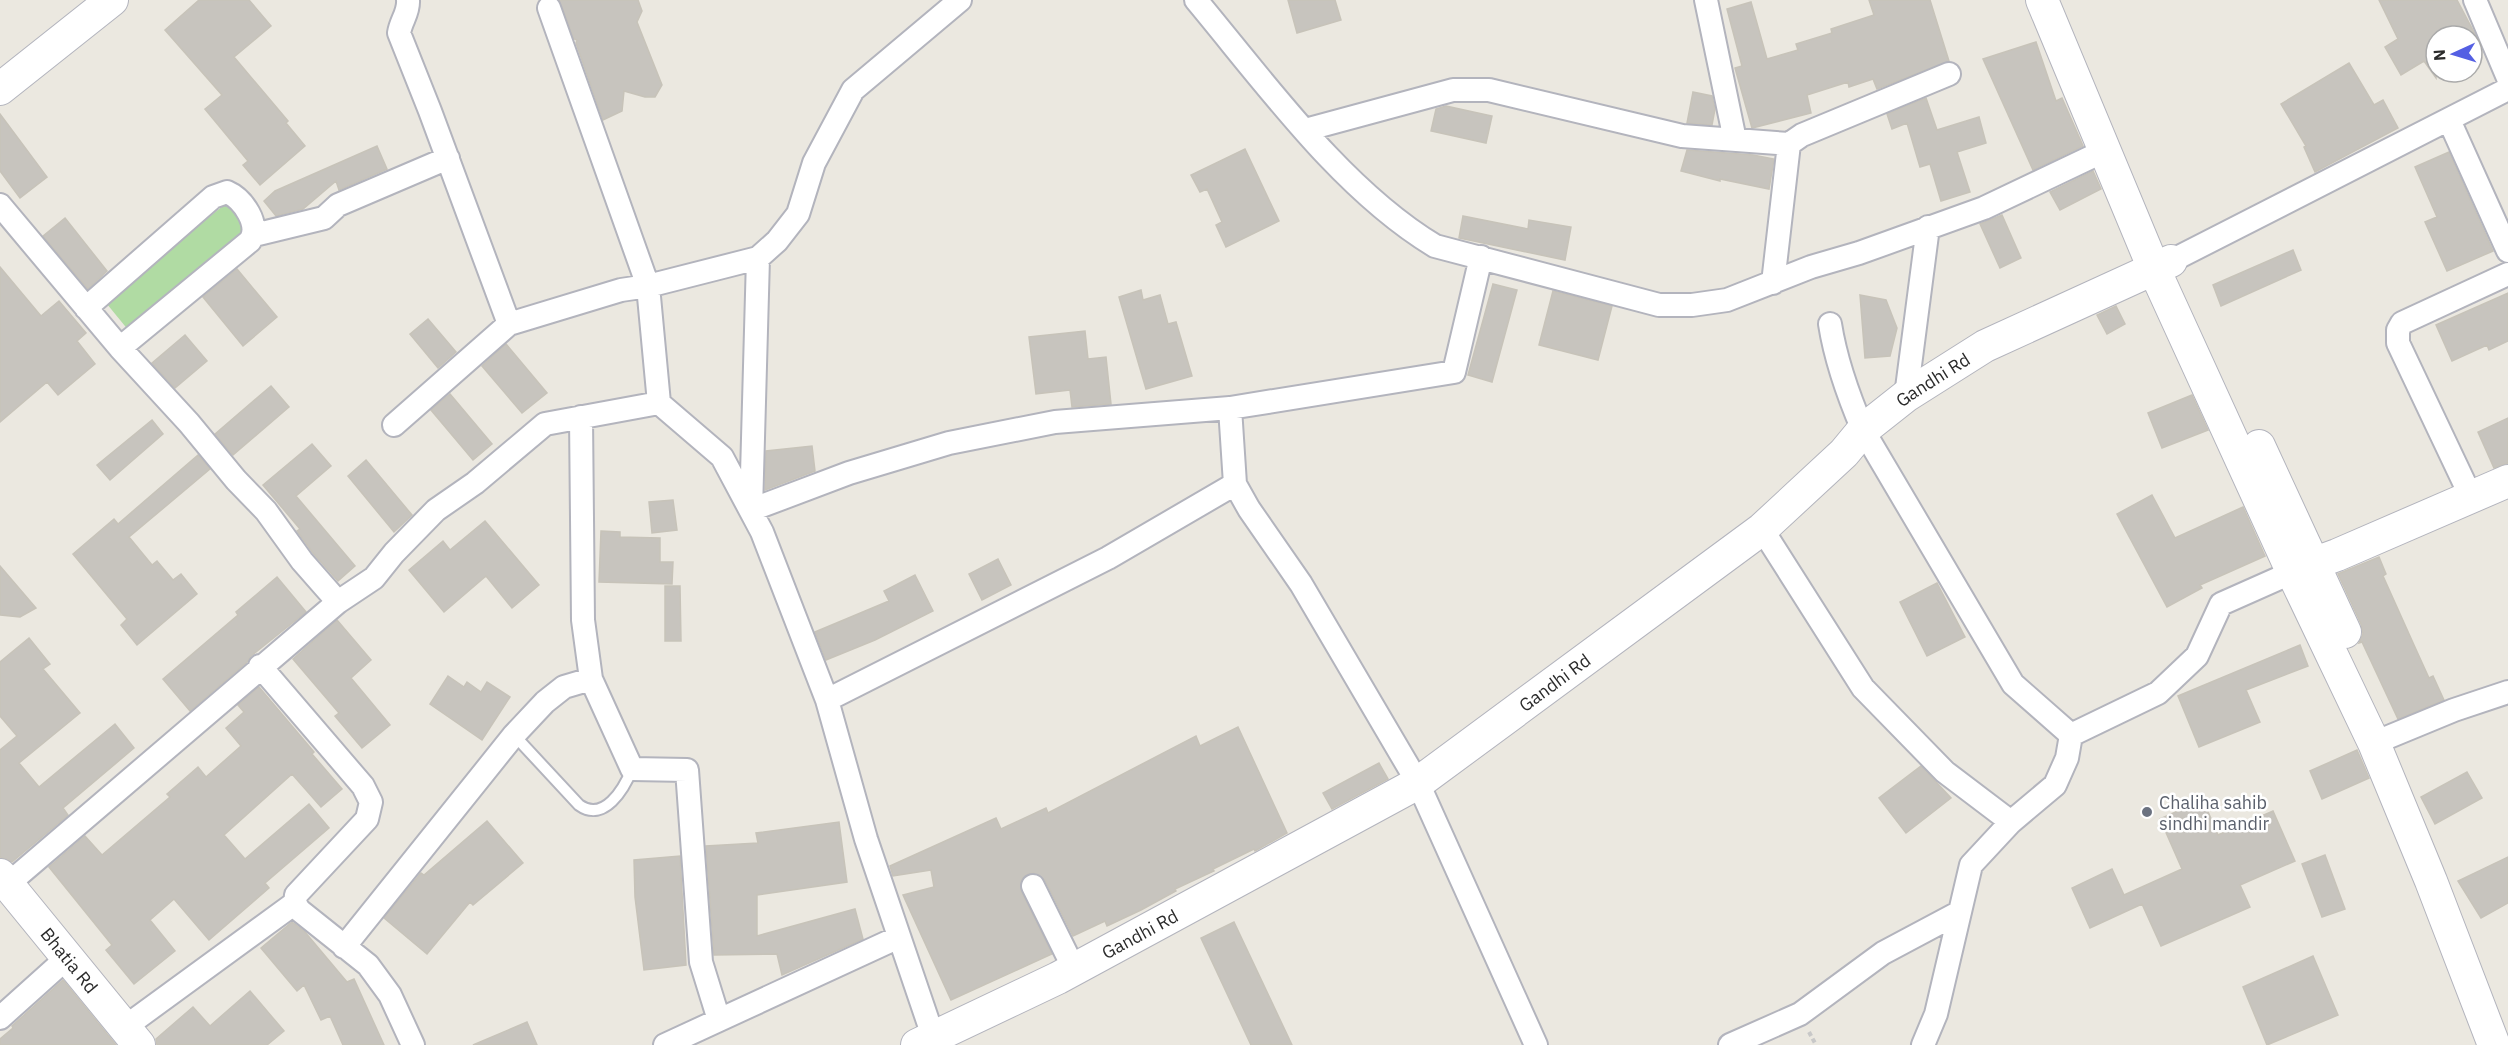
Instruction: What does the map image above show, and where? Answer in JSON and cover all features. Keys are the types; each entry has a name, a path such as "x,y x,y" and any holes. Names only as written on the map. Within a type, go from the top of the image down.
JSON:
{"street":[{"path":"0,89 112,0"},
{"path":"408,0 409,10 400,22 399,33 509,324"},
{"path":"1196,0 1305,130 1386,213 1408,230 1435,246 1659,305 1692,305 1726,300 1811,267 1858,253 1984,208 2104,151"},
{"path":"1706,0 1735,140"},
{"path":"2042,0 2104,151 2163,265 2383,739 2508,1043"},
{"path":"2065,0 2163,265"},
{"path":"2475,0 2508,78"},
{"path":"394,425 509,324 621,290 648,286 758,258 777,241 798,214 814,163 853,90 954,5"},
{"path":"549,8 648,286 659,404 722,457 762,532 827,700 866,839 899,937 929,1042"},
{"path":"1305,130 1453,90 1489,90 1682,136 1789,144 1802,135 1949,74"},
{"path":"2163,265 2508,89"},
{"path":"2449,120 2508,251"},
{"path":"1773,283 1789,144"},
{"path":"254,235 324,218 338,205 448,158"},
{"path":"86,308 220,194 227,192 234,194 254,221 254,235 250,241 120,348"},
{"path":"0,205 120,348 189,423 236,480 267,511 302,561 338,602"},
{"path":"1906,396 1928,227"},
{"path":"751,510 849,473 949,443 1055,422 1230,408 1454,372 1481,257"},
{"path":"751,510 758,258"},
{"name":"Gandhi Rd","path":"929,1042 1074,969 1418,783 1762,529 1844,453 1863,430 1906,396 1986,346 2163,265"},
{"path":"2471,498 2398,343 2398,330 2402,323 2508,274"},
{"path":"1830,324 1836,358 1846,390 1863,430 2013,684 2071,735"},
{"path":"4,880 338,602 374,578 394,553 436,510 475,483 545,424 659,404"},
{"path":"1230,408 1235,484 1249,509 1301,584 1418,783 1536,1045"},
{"path":"581,417 584,620 591,679 632,769 687,770 701,962 719,1020"},
{"path":"2071,735 2158,693 2198,656 2221,604 2508,481"},
{"path":"827,700 1108,558 1235,484"},
{"path":"1762,529 1863,688 1945,772 2011,822"},
{"path":"260,666 363,786 371,802 367,819 296,895 295,903 299,910 368,966 390,995 413,1045"},
{"path":"344,946 514,735 545,702 564,687 591,679"},
{"path":"2383,739 2508,692"},
{"path":"1923,1045 1936,1014 1971,865 2011,822 2055,785 2067,758 2071,735"},
{"path":"2383,739 2431,881 2494,1045"},
{"name":"Bhatia Rd","path":"4,880 132,1036"},
{"path":"1033,886 1074,969"},
{"path":"132,1036 295,903"},
{"path":"1730,1045 1800,1014 1883,953 1960,912"},
{"path":"665,1045 899,937"},
{"path":"0,1018 68,957"}],"lane":[{"path":"514,735 586,811 597,810 608,805 621,793 632,769"}],"green space":[{"path":"224,205 244,217 248,239 129,331 107,304 156,260"}],"building":[{"path":"199,0 249,0 271,26 234,57 288,121 286,123 305,146 260,185 243,165 248,161 205,109 222,95 165,30"},
{"path":"559,0 638,0 642,11 637,22 662,85 655,97 645,97 624,91 622,111 603,120 576,43 577,40 574,39"},
{"path":"1288,0 1335,0 1341,20 1297,33"},
{"path":"1869,0 1930,0 1949,61 1877,89 1873,79 1849,87 1848,82 1807,95 1811,113 1752,128 1735,68 1742,66 1727,9 1751,2 1767,59 1798,50 1796,44 1832,33 1831,29 1874,15"},
{"path":"2379,0 2457,0 2470,24 2424,24 2424,61 2401,75 2385,47 2398,39"},
{"path":"2036,42 2056,101 2062,98 2083,146 2033,170 1983,59"},
{"path":"2349,63 2374,105 2383,100 2398,128 2315,172 2304,147 2306,146 2281,104"},
{"path":"1693,92 1712,96 1715,109 1712,125 1687,123"},
{"path":"1926,98 1937,130 1979,117 1986,143 1957,152 1970,192 1941,201 1930,164 1920,167 1907,123 1892,129 1887,114"},
{"path":"1446,106 1492,116 1486,143 1431,131 1436,109"},
{"path":"0,114 47,177 20,198 0,171"},
{"path":"377,146 387,169 339,190 336,181 303,209 276,216 264,201 275,191"},
{"path":"1245,149 1279,221 1226,247 1216,225 1222,222 1207,189 1200,192 1191,175"},
{"path":"1687,150 1753,155 1774,159 1769,189 1720,179 1720,181 1681,171"},
{"path":"2449,152 2493,251 2447,271 2425,222 2437,217 2415,167"},
{"path":"2093,171 2101,189 2060,210 2050,192"},
{"path":"2002,215 2021,258 2000,268 1980,224"},
{"path":"1463,216 1528,229 1529,220 1571,227 1565,260 1459,238"},
{"path":"65,218 107,271 88,289 43,236"},
{"path":"2293,250 2301,270 2221,306 2213,285"},
{"path":"0,267 41,316 59,301 86,333 77,341 95,364 58,395 47,382 0,422"},
{"path":"237,269 277,317 243,346 203,297"},
{"path":"1493,284 1517,290 1492,382 1468,375"},
{"path":"1141,290 1143,300 1160,295 1168,324 1176,322 1192,376 1146,389 1119,297"},
{"path":"1553,291 1612,306 1598,360 1539,345"},
{"path":"2508,293 2508,341 2489,350 2487,345 2452,361 2436,325"},
{"path":"1860,295 1886,300 1897,328 1890,356 1865,358"},
{"path":"2116,306 2125,324 2107,334 2097,315"},
{"path":"428,319 456,352 438,368 410,334"},
{"path":"1085,331 1088,359 1106,357 1111,404 1072,407 1070,390 1036,394 1029,337"},
{"path":"185,335 207,361 175,388 152,363"},
{"path":"506,344 547,393 522,413 482,366"},
{"path":"271,386 289,407 233,455 215,434"},
{"path":"450,394 492,444 473,460 431,410"},
{"path":"2192,395 2208,430 2162,448 2148,413"},
{"path":"2508,418 2508,463 2494,468 2478,432"},
{"path":"152,420 163,434 110,480 97,465"},
{"path":"312,444 331,466 296,496 355,566 338,581 313,553 297,531 300,529 263,485"},
{"path":"812,446 815,471 765,490 766,451"},
{"path":"198,455 210,469 129,537 152,565 157,561 173,580 181,574 197,594 137,645 121,625 127,619 73,554 114,519 118,524"},
{"path":"366,460 412,515 394,532 348,476"},
{"path":"2152,495 2175,538 2243,507 2265,556 2200,585 2202,588 2167,607 2117,514"},
{"path":"673,500 677,530 652,533 649,502"},
{"path":"485,521 539,585 512,608 486,576 444,612 409,570 443,541 450,550"},
{"path":"601,531 620,532 620,537 660,538 660,562 673,562 672,584 599,582"},
{"path":"2379,557 2386,574 2383,576 2429,678 2433,676 2444,700 2398,719 2362,642 2359,643 2363,634 2361,624 2338,574"},
{"path":"998,559 1011,585 982,600 969,574"},
{"path":"0,566 36,608 20,617 0,615"},
{"path":"915,575 933,611 875,640 826,660 815,632 889,601 884,591"},
{"path":"277,577 306,612 251,656 190,711 163,679 238,615 236,612"},
{"path":"1937,583 1965,637 1927,656 1900,602"},
{"path":"665,586 680,586 681,641 665,641"},
{"path":"337,620 371,660 351,678 390,725 362,748 335,716 339,713 293,659"},
{"path":"29,638 50,664 43,669 80,713 19,763 39,787 115,724 134,748 63,808 68,815 12,862 0,857 0,750 17,736 0,716 0,662"},
{"path":"2300,645 2308,666 2246,690 2260,722 2199,747 2178,696"},
{"path":"448,676 464,687 467,682 481,692 487,682 510,697 482,740 430,704"},
{"path":"259,687 342,789 321,807 292,774 224,835 245,859 309,804 329,828 265,883 269,888 209,940 174,899 150,920 175,951 134,984 106,950 112,945 49,867 85,836 102,855 170,797 167,794 198,767 206,777 241,746 226,728 244,712 238,705"},
{"path":"1238,727 1287,833 1175,889 1176,891 1141,910 1107,926 1105,921 1073,936 1045,880 1034,873 1028,874 1022,879 1021,891 1052,954 951,1000 903,895 934,887 931,870 893,876 890,866 996,818 1001,829 1046,808 1048,813 1196,736 1200,746"},
{"path":"2357,750 2369,778 2322,799 2310,771"},
{"path":"1379,763 1388,779 1332,809 1323,793"},
{"path":"1921,766 1951,798 1906,833 1879,798"},
{"path":"2467,772 2482,798 2435,824 2421,797"},
{"path":"2203,800 2218,835 2273,811 2295,861 2240,885 2250,907 2161,946 2142,904 2090,928 2072,888 2112,869 2124,895 2182,869 2160,819"},
{"path":"487,821 523,863 473,905 470,902 427,954 384,918 421,873 424,875"},
{"path":"839,822 847,882 757,895 757,936 855,909 863,939 782,975 777,954 714,955 706,846 758,843 756,833"},
{"path":"2325,855 2345,909 2322,917 2302,864"},
{"path":"680,856 686,965 644,970 635,897 634,860"},
{"path":"2508,857 2508,903 2481,918 2458,881"},
{"path":"292,922 305,932 347,982 354,979 384,1045 343,1045 330,1016 321,1020 304,985 297,991 261,948"},
{"path":"1234,922 1292,1045 1251,1045 1201,938"},
{"path":"2313,956 2338,1015 2267,1045 2243,987"},
{"path":"63,980 116,1045 0,1045 0,1039 13,1028 12,1026"},
{"path":"250,991 284,1031 267,1045 157,1045 156,1039 193,1007 210,1026"},
{"path":"527,1022 537,1045 473,1045"}],"place":[{"name":"Chaliha sahib sindhi mandir","path":"2147,812"}]}
